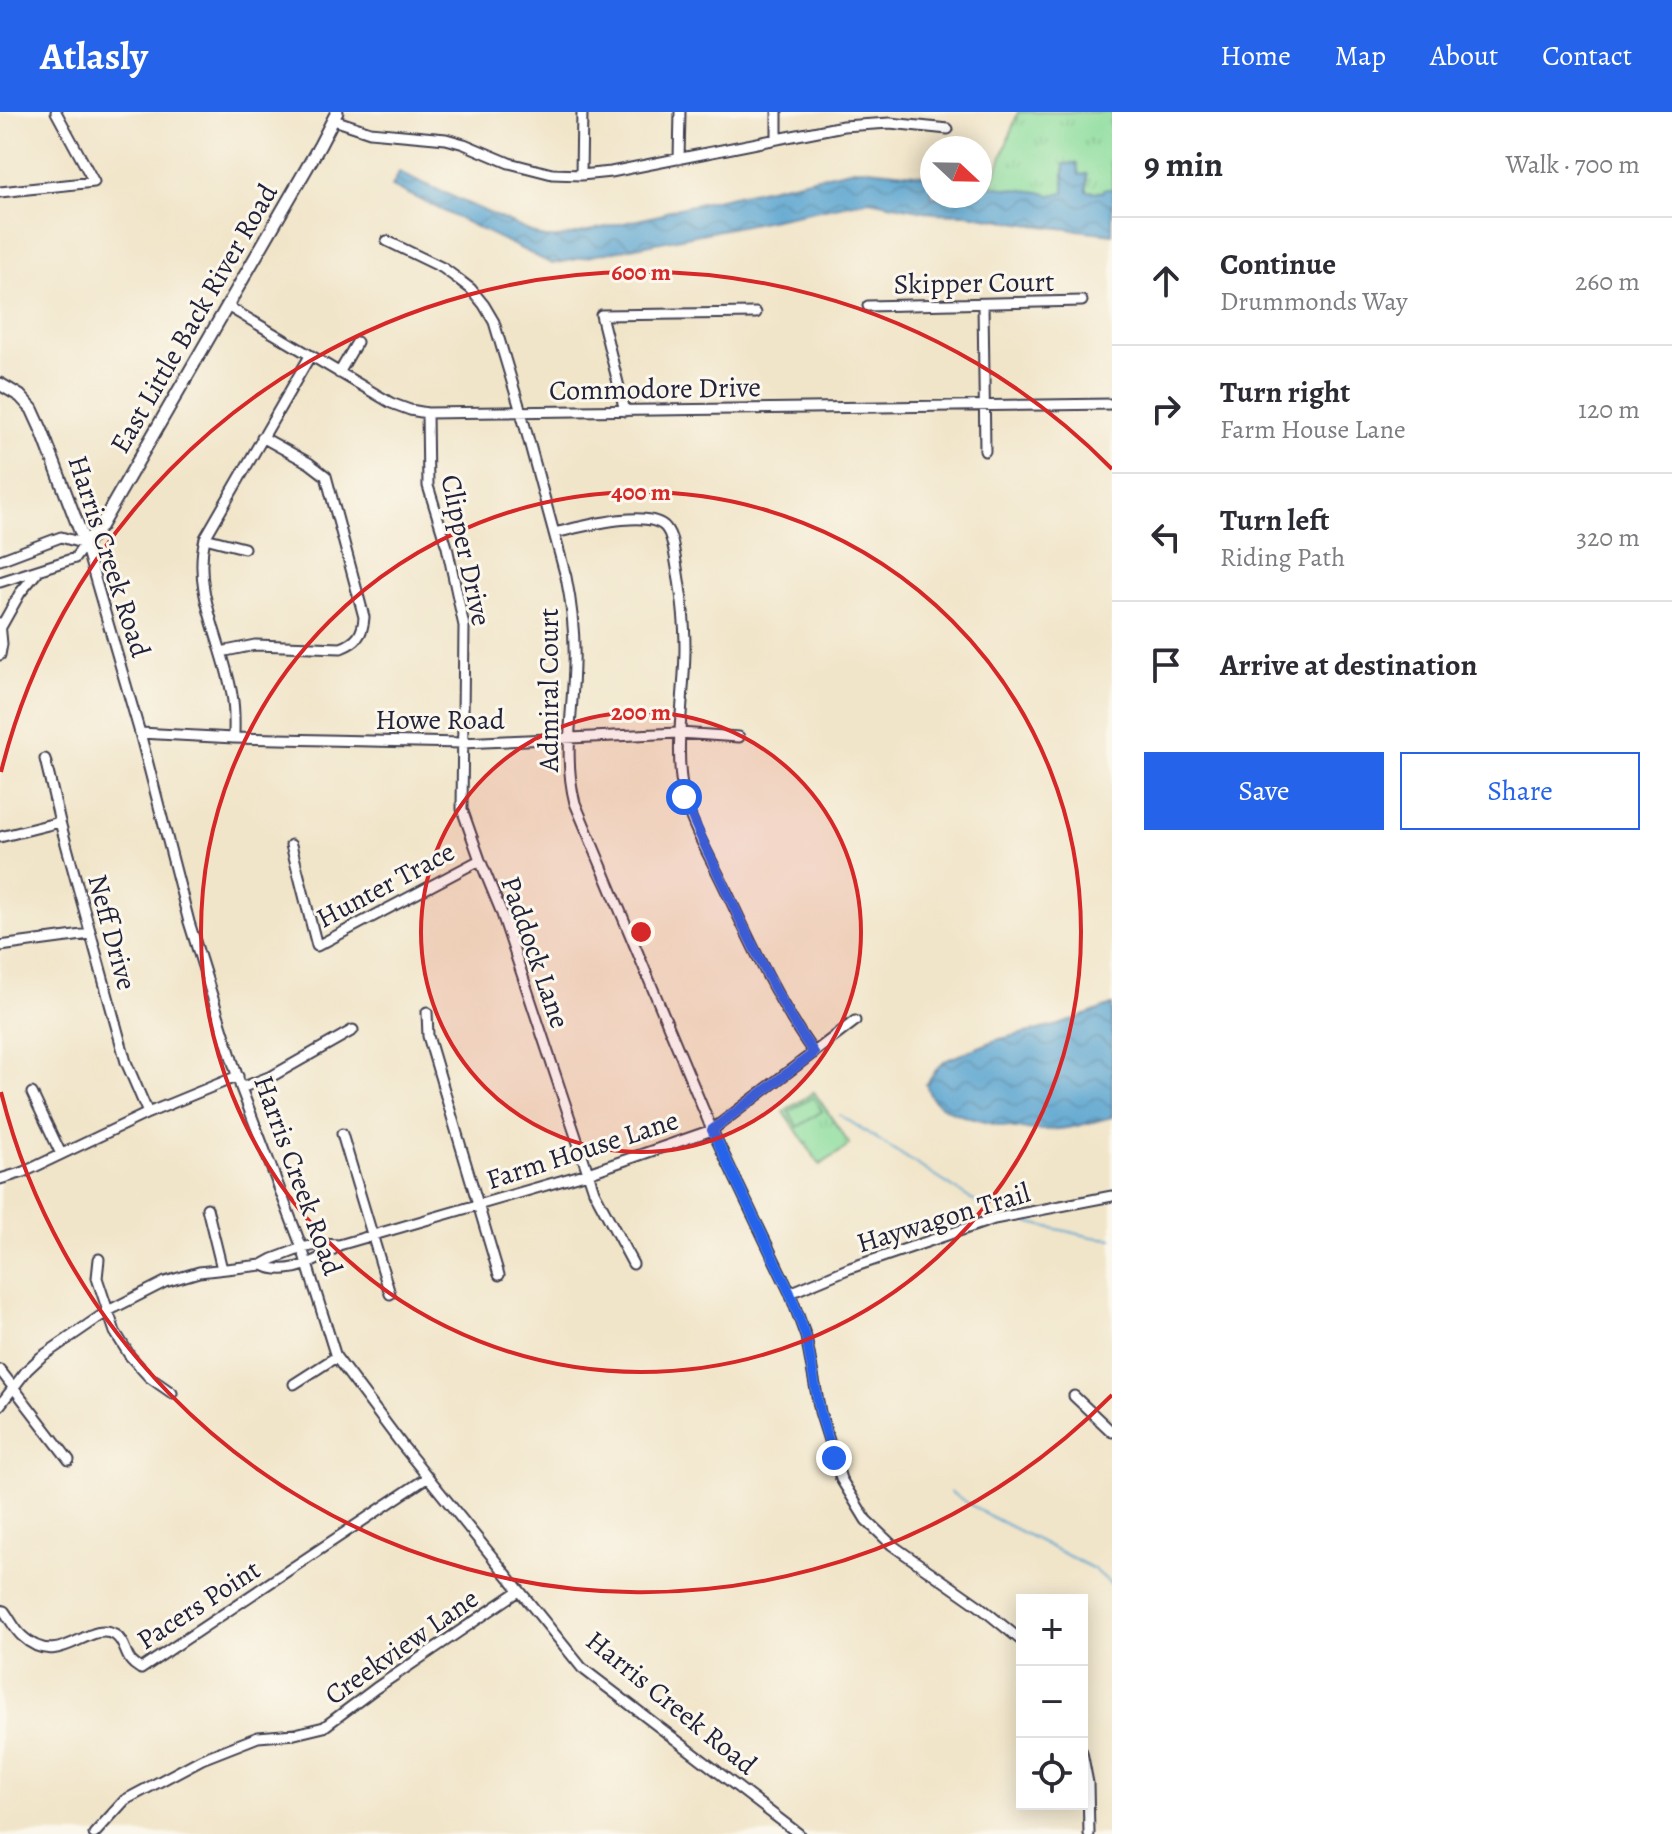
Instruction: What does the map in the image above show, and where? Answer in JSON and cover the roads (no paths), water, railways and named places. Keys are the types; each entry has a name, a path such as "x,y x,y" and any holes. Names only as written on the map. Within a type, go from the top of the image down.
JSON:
{"street":[{"path":"0,192 94,182 56,112"},
{"path":"581,175 582,112"},
{"path":"679,159 680,112"},
{"path":"777,112 777,138"},
{"path":"335,116 370,132 446,139 528,169 581,175 611,172 864,123 948,129"},
{"name":"East Little Back River Road","path":"0,582 75,558 100,527 335,116"},
{"name":"Admiral Court","path":"387,241 443,268 471,289 494,322 566,577 573,618 571,789 712,1130 790,1293 806,1337 820,1412 841,1479 866,1520 892,1545 1016,1636"},
{"name":"Skipper Court","path":"868,306 1082,301"},
{"path":"983,304 985,451"},
{"name":"Commodore Drive","path":"227,306 391,403 427,413 1112,404"},
{"path":"625,411 601,315 756,313"},
{"path":"339,373 357,342"},
{"path":"234,738 233,700 203,588 201,570 205,538 310,356"},
{"name":"Harris Creek Road","path":"0,384 20,396 32,409 85,544 140,733 189,922 241,1088 302,1248 336,1357 582,1668 799,1834"},
{"name":"Clipper Drive","path":"427,413 428,486 447,547 464,626 462,743"},
{"path":"221,652 255,645 341,648 352,644 363,627 364,617 326,476 262,437"},
{"path":"554,533 644,518 660,522 669,532 684,622 679,733 679,768 684,797 773,989 814,1053"},
{"path":"0,560 61,537 85,544"},
{"path":"205,538 244,548"},
{"path":"0,655 1,625 39,569"},
{"name":"Howe Road","path":"140,733 462,743 679,733 739,737"},
{"name":"Paddock Lane","path":"462,743 462,809 501,911 594,1191 633,1264"},
{"name":"Neff Drive","path":"45,759 126,1062 148,1113"},
{"path":"0,837 60,822"},
{"name":"Hunter Trace","path":"291,845 317,946 480,860"},
{"path":"0,946 90,934"},
{"path":"427,1012 428,1036 499,1275"},
{"name":"Farm House Lane","path":"262,1265 302,1248 321,1244 339,1245 480,1206 712,1130 855,1021"},
{"path":"241,1088 274,1075 353,1030"},
{"path":"0,1179 24,1172 148,1113 238,1076"},
{"path":"32,1093 61,1154"},
{"path":"342,1134 390,1294"},
{"name":"Haywagon Trail","path":"790,1293 850,1268 994,1219 1112,1196"},
{"path":"207,1208 222,1269"},
{"name":"Farm House Lane","path":"307,1264 322,1258 339,1245"},
{"path":"99,1259 97,1278 115,1332 130,1356 149,1377 172,1393"},
{"path":"0,1405 41,1357 108,1311 165,1282 222,1269 262,1265 273,1270 307,1264"},
{"path":"294,1384 336,1357"},
{"path":"0,1370 69,1460"},
{"path":"1074,1396 1112,1432"},
{"name":"Pacers Point","path":"0,1610 4,1611 21,1635 34,1645 45,1648 60,1650 99,1632 112,1634 119,1637 131,1661 141,1669 428,1477"},
{"name":"Creekview Lane","path":"94,1834 125,1800 202,1759 258,1737 295,1734 324,1727 519,1591"},
{"path":"1088,1783 1089,1834"}],"water":[{"path":"1077,163 1079,175 1087,174 1087,191 1112,189 1112,234 967,214 934,213 869,200 552,264 392,186 399,172 544,238 557,238 859,168 920,175 920,208 992,208 992,186 1050,195 1064,193 1064,164"},
{"path":"1112,1005 1112,1117 1063,1128 1020,1128 955,1113 943,1107 930,1094 926,1084 947,1060 996,1040 1059,1025"}],"waterway":[{"path":"840,1115 977,1203 997,1203"},
{"path":"1026,1222 1112,1239"},
{"path":"950,1492 984,1513 1094,1569 1112,1585"}]}
